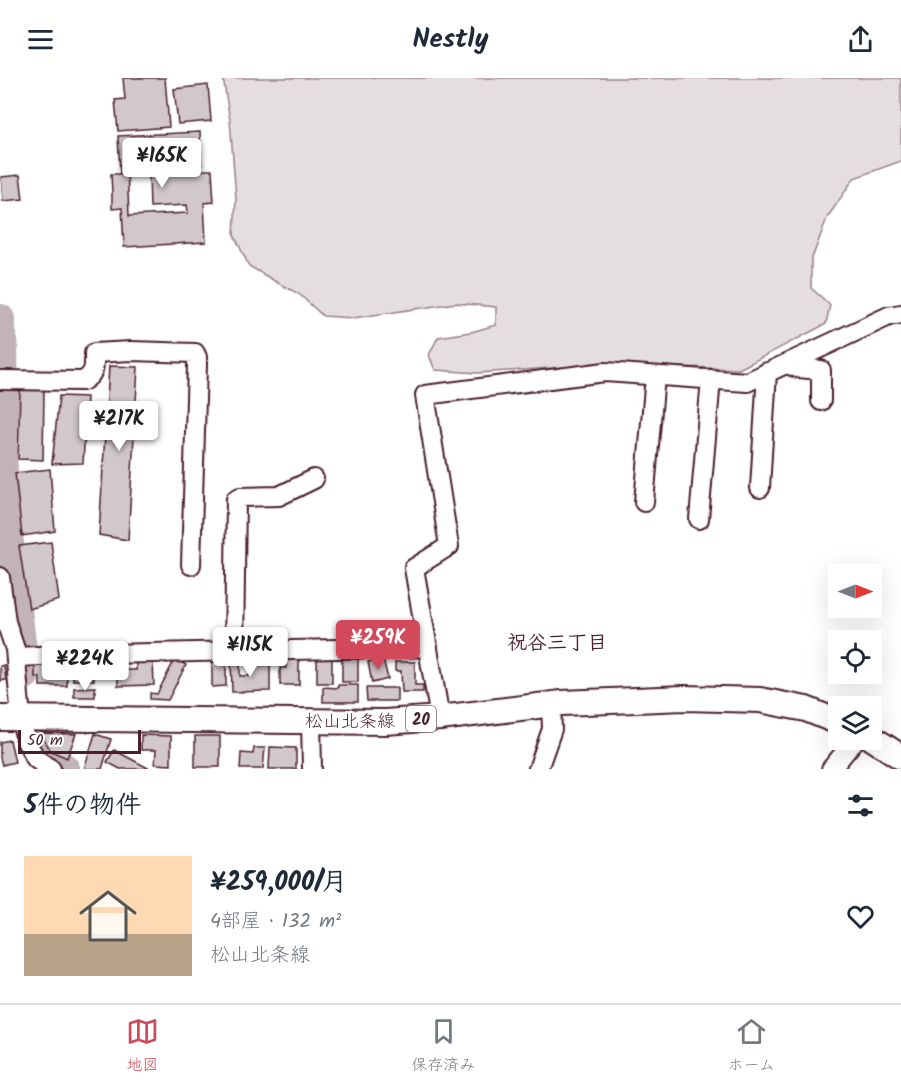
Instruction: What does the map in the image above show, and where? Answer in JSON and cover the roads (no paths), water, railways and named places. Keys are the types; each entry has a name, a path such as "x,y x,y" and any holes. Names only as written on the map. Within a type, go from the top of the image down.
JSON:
{"main road":[{"name":"松山北条線","path":"11,719 385,722 440,718 551,704 684,698 760,700 806,709 828,718"},
{"path":"882,745 901,757"}],"street":[{"path":"440,718 414,568 449,546 425,395 605,372 747,382 889,316 901,314"},
{"path":"8,380 83,381 90,376 94,368 94,353 131,351 195,353 197,365 191,566"},
{"path":"786,364 798,368 821,370 821,401"},
{"path":"760,488 767,372"},
{"path":"644,502 655,376"},
{"path":"699,519 711,379"},
{"path":"234,651 236,500 240,497 279,496 314,479"},
{"path":"0,577 3,622 20,657 11,719 40,766"},
{"path":"20,657 428,647"},
{"path":"538,769 552,729 551,704"},
{"path":"311,721 312,769"},
{"path":"831,769 847,750"}],"waterway":[{"path":"0,319 3,346 2,452 5,510 25,675"},
{"path":"34,734 39,747 65,769"}],"district":[{"name":"祝谷三丁目","path":"557,642"}]}
